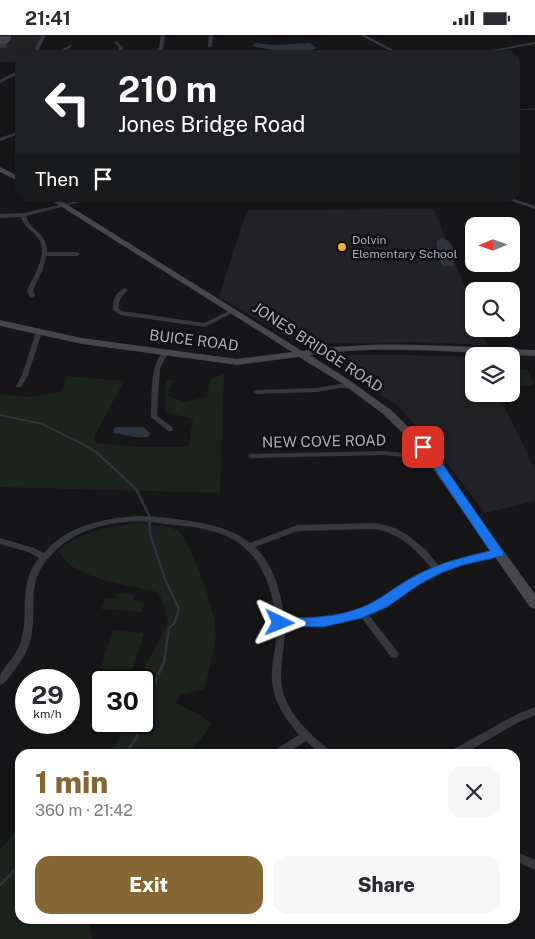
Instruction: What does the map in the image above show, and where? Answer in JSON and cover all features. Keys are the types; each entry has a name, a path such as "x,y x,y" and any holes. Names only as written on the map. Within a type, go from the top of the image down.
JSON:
{"main road":[{"path":"0,169 15,176"},
{"name":"JONES BRIDGE ROAD","path":"57,202 336,375 387,412 427,452 535,604"},
{"name":"BUICE ROAD","path":"0,323 82,341 236,361 339,348 376,347 535,353"},
{"path":"276,357 281,350 278,340"}],"street":[{"path":"36,50 44,35"},
{"path":"160,50 163,35"},
{"path":"210,46 211,35"},
{"path":"362,35 391,50"},
{"path":"116,42 121,47 121,50"},
{"path":"495,50 535,43"},
{"path":"65,50 70,46"},
{"path":"0,82 15,74"},
{"path":"0,140 15,134"},
{"path":"0,216 23,215 77,202"},
{"path":"518,202 535,207"},
{"path":"23,215 27,226 44,241 45,254 30,290 32,295"},
{"path":"45,254 77,254"},
{"path":"125,290 120,293 115,305 116,310 120,313 206,325 233,311"},
{"path":"19,386 25,375 39,331"},
{"path":"166,352 157,368 154,417 170,429"},
{"path":"332,387 336,375"},
{"path":"256,392 354,387"},
{"name":"NEW COVE ROAD","path":"251,456 383,453 405,455 427,452"},
{"path":"0,681 4,669 19,656 25,641 28,626 28,586 44,557 61,542 81,531 105,523 128,519 212,528 232,535 250,545 261,559 277,600 280,623 276,675 277,690 286,711 322,749"},
{"path":"250,545 297,528 376,526 392,530 406,538 423,552 437,570"},
{"path":"0,541 32,550 44,557"},
{"path":"280,623 323,622 362,613 383,603 416,581 437,570 461,561 498,553"},
{"path":"362,613 394,654"},
{"path":"463,749 514,719 535,711"},
{"path":"285,749 307,735"},
{"path":"520,858 535,865"}],"shaded area":[{"path":"0,35 43,35 37,50 15,50 15,62 0,62"},
{"path":"256,43 274,45 310,43 317,48 312,50 272,50 252,46"},
{"name":"Dolvin Elementary School","path":"434,209 465,287 465,337 484,337 487,345 417,342 300,344 219,297 247,210"},
{"path":"441,238 449,242 453,249 453,266 444,266 439,262 437,241"},
{"path":"337,355 465,357 465,402 502,402 535,469 535,501 485,513 436,449 398,406 344,370 333,360"},
{"path":"520,369 527,369 534,384 532,386 520,386"},
{"path":"224,374 220,493 0,487 0,394 30,397 63,391 65,376 124,381 94,437 96,443 140,447 188,447 193,419 165,412 166,380 173,380 168,396 184,402 207,397 210,379"},
{"path":"115,427 143,427 150,433 149,437 136,437 113,433"},
{"path":"140,523 164,526 177,530 189,547 208,595 216,633 204,689 180,695 176,703 200,715 211,724 192,749 112,749 121,734 155,734 155,669 144,669 168,623 165,608 158,592 87,574 74,568 64,560 58,550 87,534 107,528"},
{"path":"117,593 135,595 134,600 145,601 142,612 101,609 105,598 114,599"},
{"path":"113,630 144,633 133,669 101,669"},
{"path":"15,834 15,924 90,924 92,939 0,939 0,850"}],"building":[{"path":"0,37 11,37 7,43 0,43"}],"waterway":[{"path":"520,110 535,109"},
{"path":"0,415 42,424 81,443"},
{"path":"81,443 96,452 136,489 149,515 150,534 165,579 179,609 174,624 169,628 164,662"},
{"path":"155,682 165,660"},
{"path":"129,749 138,734"},
{"path":"0,885 15,870"}],"place":[{"name":"Dolvin Elementary School","path":"342,247"}],"route":[{"path":"280,623 303,624 323,622 362,613 383,603 416,581 437,570 461,561 498,553 438,465 423,447"}]}
